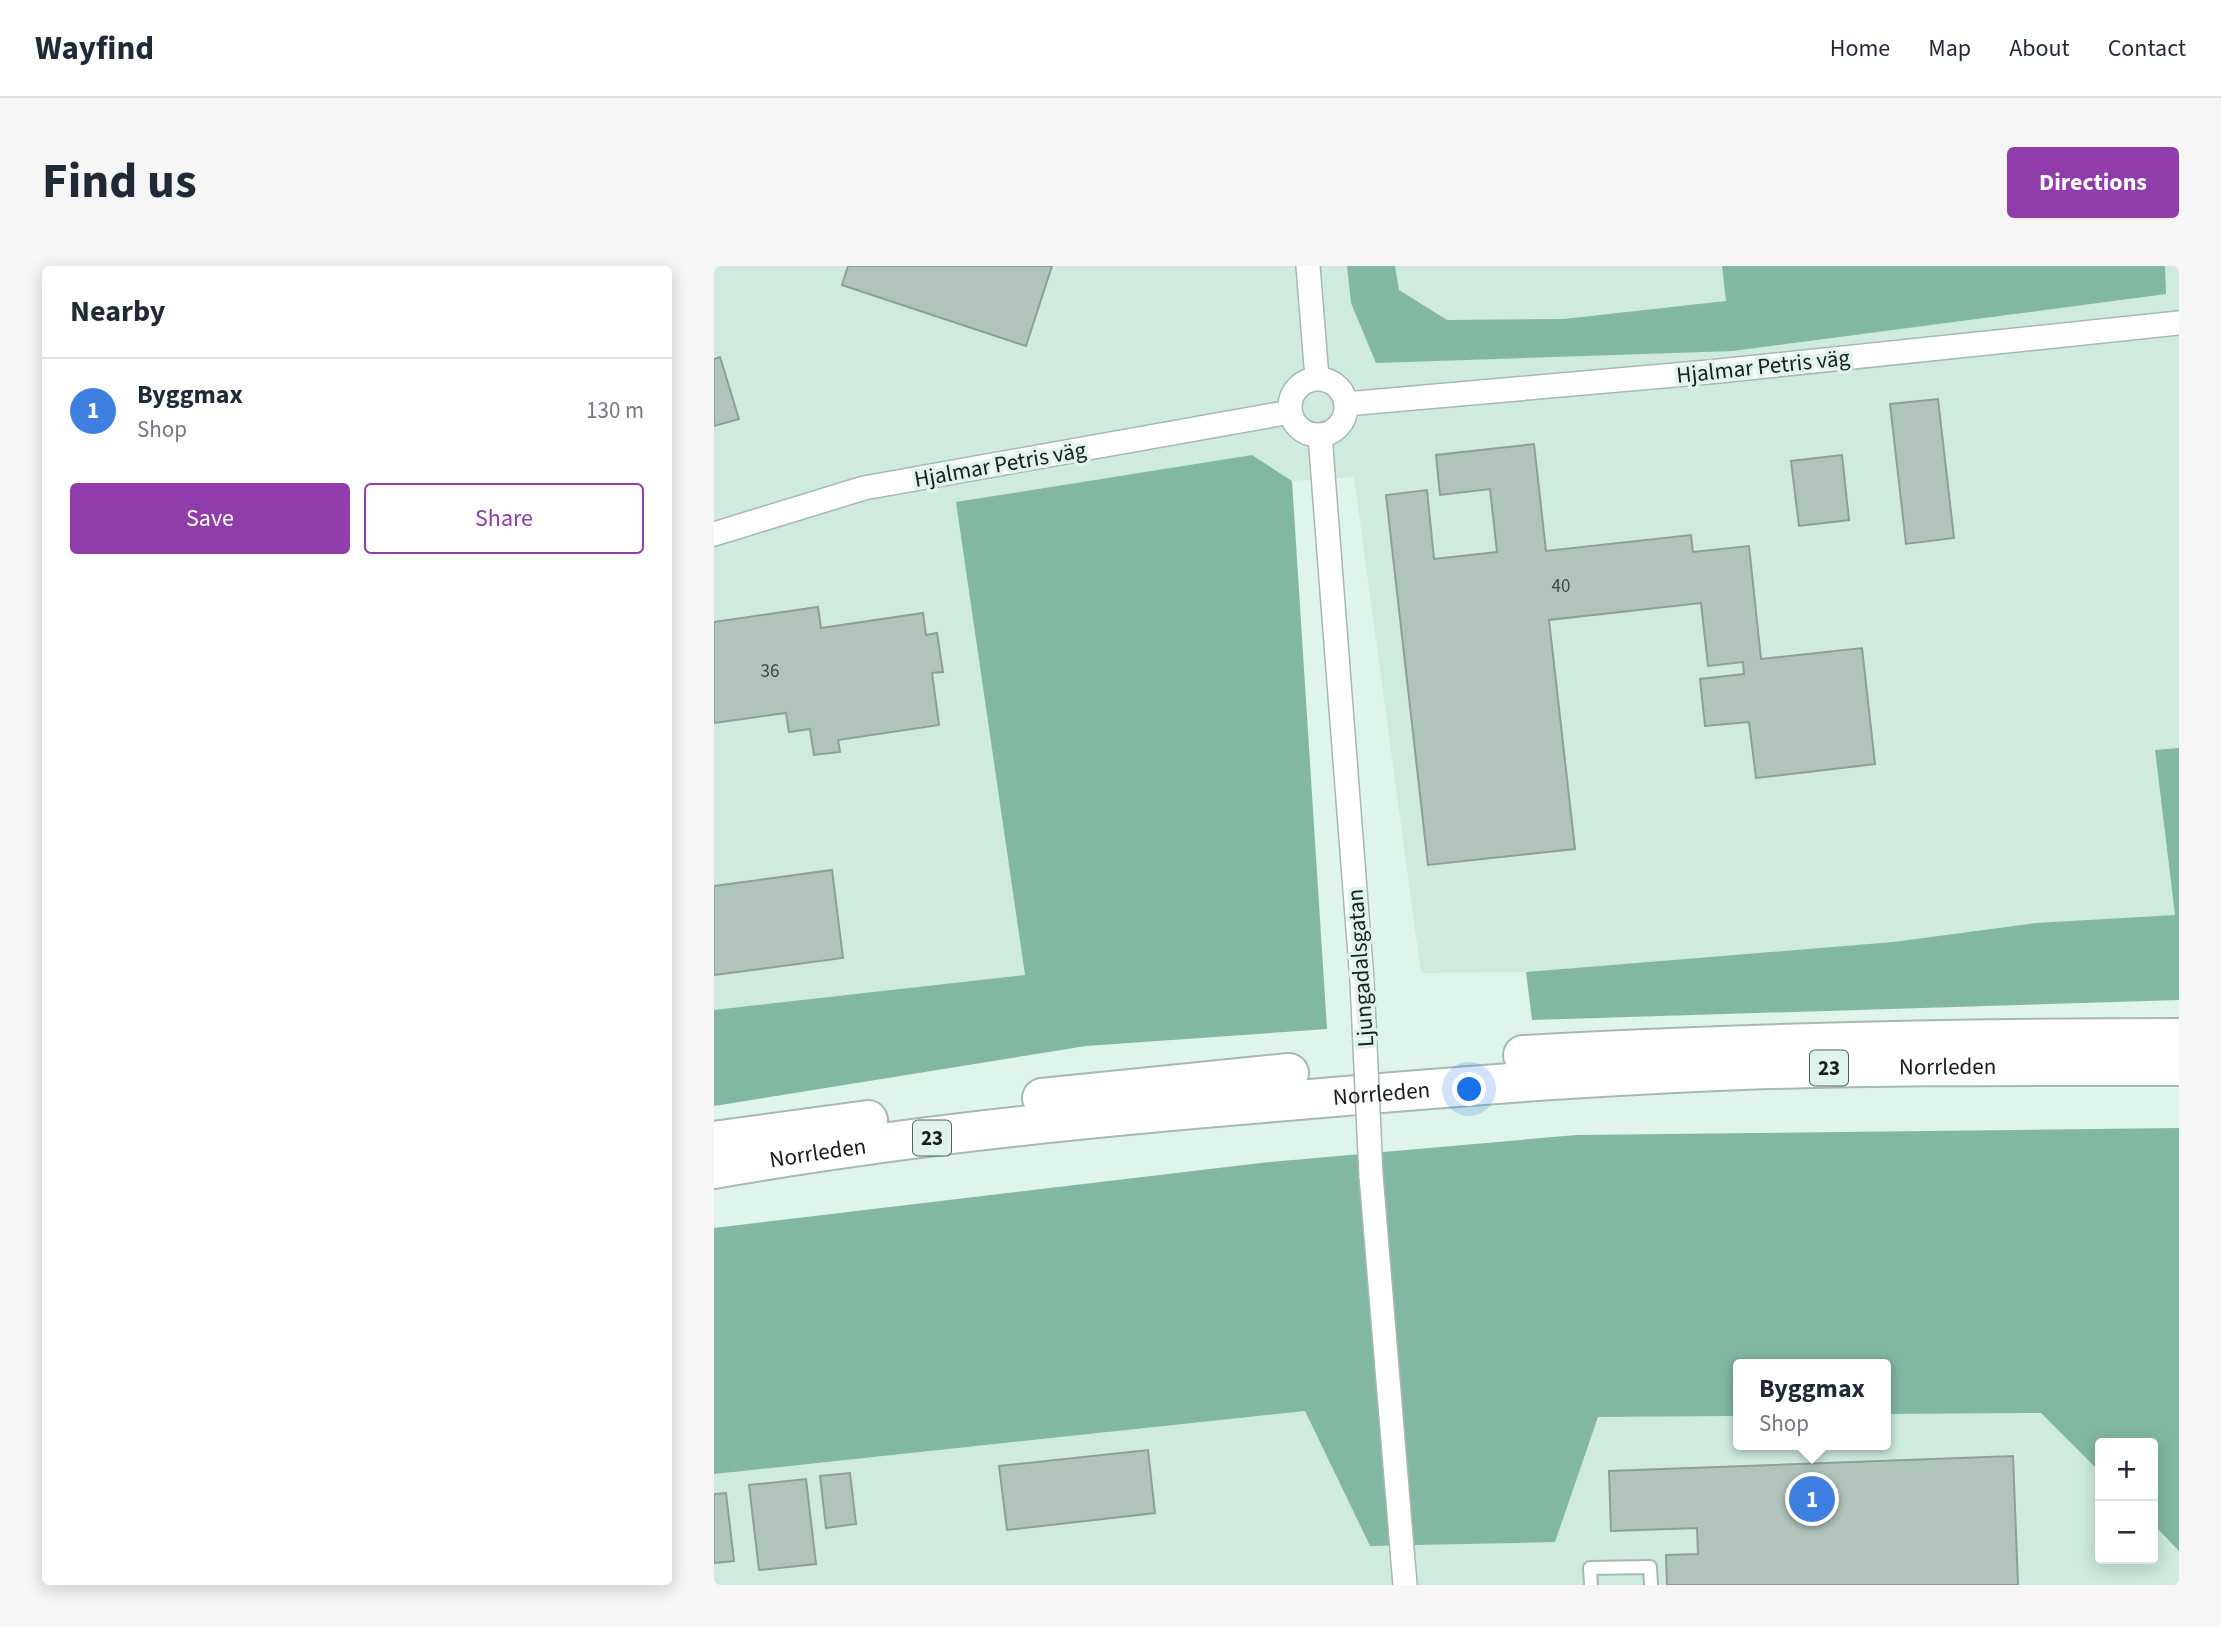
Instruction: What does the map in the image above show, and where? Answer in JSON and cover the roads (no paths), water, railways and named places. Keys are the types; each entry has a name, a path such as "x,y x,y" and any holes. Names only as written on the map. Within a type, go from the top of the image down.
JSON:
{"highway":[{"name":"Norrleden","path":"714,1141 1147,1085 1477,1058 1739,1043 1934,1038 2179,1038"},
{"name":"Norrleden","path":"714,1169 924,1139 1151,1112 1480,1084 1866,1067 2179,1066"}],"street":[{"path":"1308,266 1317,378"},
{"name":"Hjalmar Petris väg","path":"1346,404 1709,372 2179,323"},
{"path":"1317,378 1334,383 1340,388 1346,404 1340,425 1320,435 1304,432 1293,420 1290,412 1296,390 1317,378"},
{"name":"Hjalmar Petris väg","path":"714,534 864,488 1290,412"},
{"name":"Ljungadalsgatan","path":"1320,435 1362,981 1371,1175 1405,1585"}],"lane":[{"path":"1591,1585 1590,1569 1650,1567 1651,1585"}],"place":[{"name":"Byggmax","path":"1812,1499"}]}
